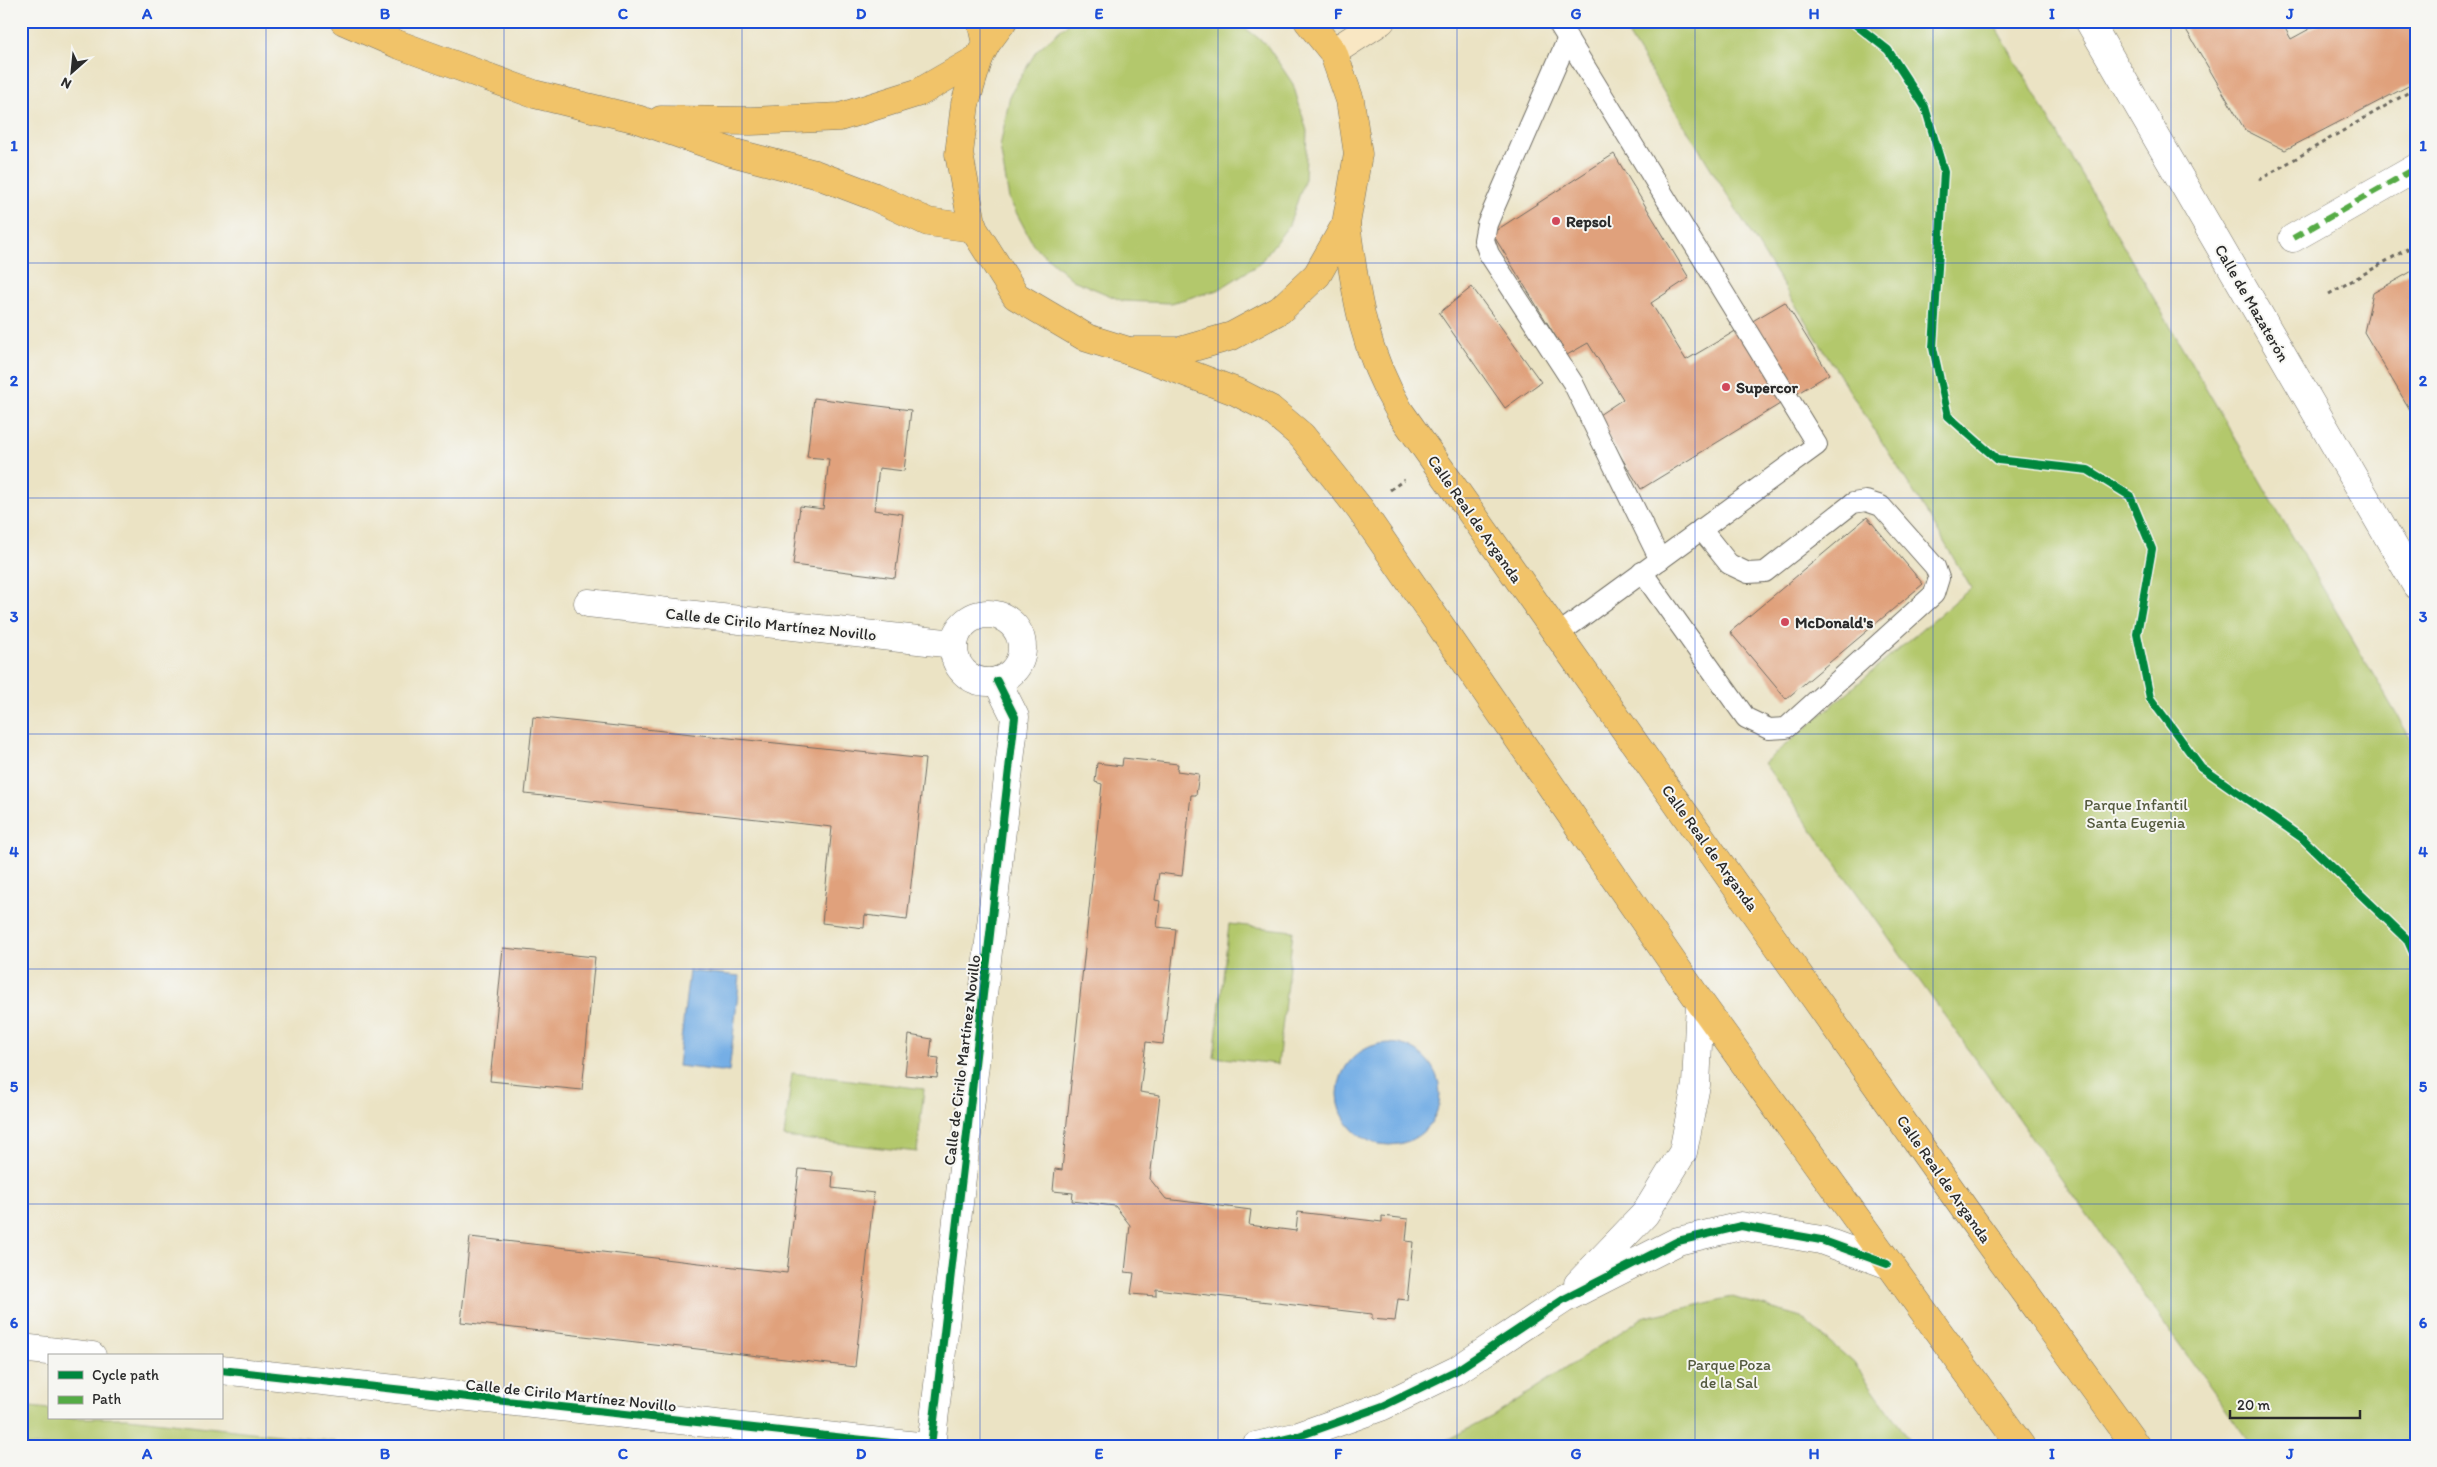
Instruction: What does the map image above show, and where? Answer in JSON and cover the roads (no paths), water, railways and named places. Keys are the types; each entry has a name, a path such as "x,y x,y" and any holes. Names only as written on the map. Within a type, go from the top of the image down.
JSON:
{"main road":[{"path":"344,21 397,44 534,94 637,119 730,152 815,174 873,196 928,222 973,228"},
{"path":"637,119 751,121 840,117 920,92 982,41 1003,21"},
{"path":"1129,351 1180,351 1232,336 1280,310 1317,275 1346,224 1358,154 1350,100 1333,52 1308,21"},
{"path":"1333,52 1381,21"},
{"path":"982,41 964,104 959,154 973,228 1016,296 1088,338 1129,351 1237,392 1270,409 1302,436 1360,509 1700,1002 1887,1264 2021,1446"},
{"name":"Calle Real de Arganda","path":"1346,224 1357,302 1368,344 1381,380 1400,412 2136,1446"}],"street":[{"name":"Calle de Mazaterón","path":"2089,21 2416,585"},
{"path":"2294,238 2416,168"},
{"name":"Calle de Cirilo Martínez Novillo","path":"588,603 954,644"},
{"path":"984,614 1006,618 1020,635 1021,658 1016,668 1008,676 997,681 975,680 966,674 956,660 954,644 957,633 973,617 984,614"},
{"name":"Calle de Cirilo Martínez Novillo","path":"931,1446 1015,717 997,681"},
{"path":"1564,1299 1645,1214 1683,1152 1696,1085 1700,1002"},
{"path":"1256,1446 1299,1436 1383,1406 1457,1370 1564,1299 1678,1241 1741,1226 1822,1240 1887,1264"},
{"path":"21,1348 74,1354"},
{"name":"Calle de Cirilo Martínez Novillo","path":"222,1370 918,1446"}],"lane":[{"path":"1557,21 1817,446 1557,635"},
{"path":"1568,38 1487,224 1484,240 1489,254 1573,384 1660,560"},
{"path":"1642,572 1746,718 1770,729 1786,728 1934,594 1939,578 1935,567 1881,506 1866,501 1854,503 1764,572 1748,573 1729,564 1701,529"}],"water":[{"path":"689,971 740,976 729,1072 678,1066"},
{"path":"1389,1043 1409,1047 1425,1058 1436,1074 1440,1094 1436,1114 1425,1130 1409,1141 1389,1145 1369,1141 1353,1130 1342,1114 1338,1094 1342,1074 1353,1058 1369,1047"}],"place":[{"name":"Repsol","path":"1556,221"},
{"name":"Supercor","path":"1726,387"},
{"name":"McDonald's","path":"1785,622"}],"park label":[{"name":"Parque Infantil Santa Eugenia","path":"2136,813"},
{"name":"Parque Poza de la Sal","path":"1729,1373"}]}
